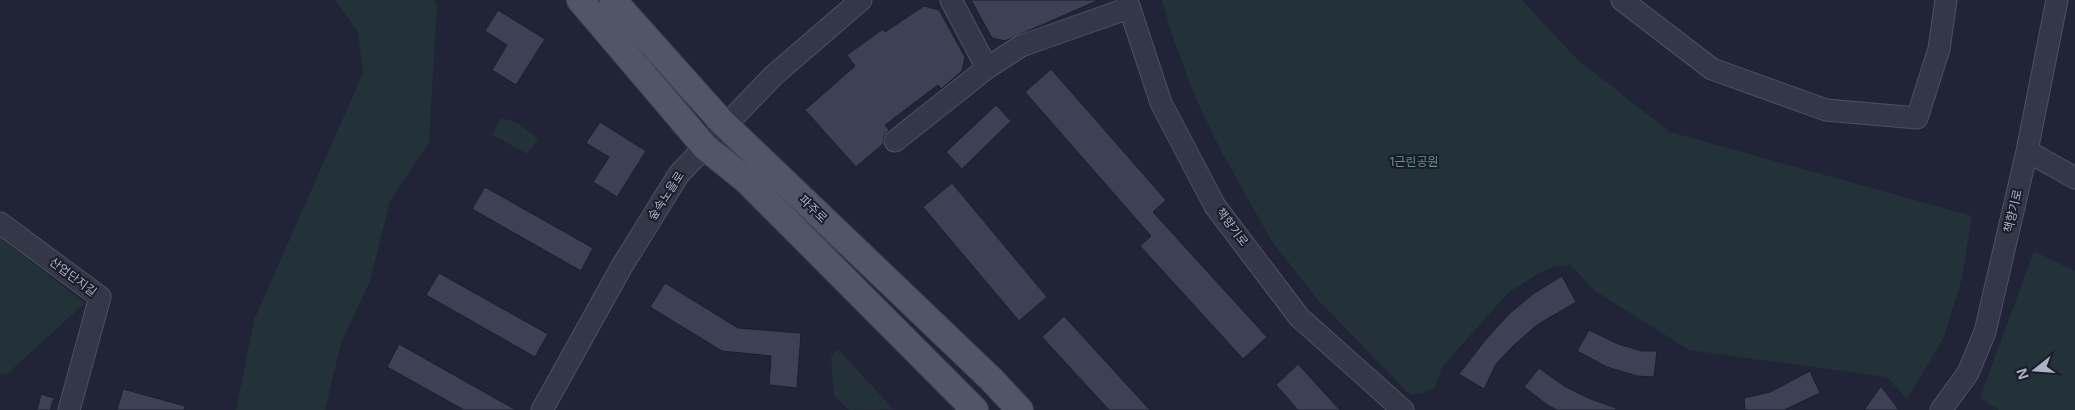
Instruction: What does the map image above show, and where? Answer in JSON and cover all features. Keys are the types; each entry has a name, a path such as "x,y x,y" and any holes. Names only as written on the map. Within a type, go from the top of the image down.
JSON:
{"main road":[{"path":"580,0 705,146 746,180 975,410"},
{"name":"파주로","path":"614,0 726,126 984,372 1020,410"}],"street":[{"name":"숲속노을로","path":"542,410 622,266 679,174 773,76 861,0"},
{"path":"951,0 987,68"},
{"path":"1622,0 1712,70 1826,110 1917,118 1939,49 1946,0"},
{"name":"책향기로","path":"1941,410 1968,373 1985,332 2027,152 2057,0"},
{"path":"895,141 987,68 1021,46 1128,4"},
{"name":"책향기로","path":"1128,4 1161,103 1215,206 1299,317 1403,410"},
{"path":"2027,152 2075,178"},
{"name":"산업단지길","path":"0,223 100,297 68,410"}],"green space":[{"path":"335,0 434,0 437,4 429,142 390,201 370,281 341,343 325,410 236,410 254,320 363,73 358,32"},
{"name":"1근린공원","path":"1162,0 1522,0 1578,60 1670,132 1972,216 1962,278 1944,337 1907,399 1887,377 1689,350 1595,291 1570,265 1554,267 1539,273 1508,293 1442,367 1435,387 1423,393 1410,395 1318,300 1271,240 1220,149 1195,97 1170,29"},
{"path":"500,118 516,122 538,139 527,154 493,135"},
{"path":"0,238 85,303 6,375 0,373"},
{"path":"2034,251 2075,271 2075,410 1999,410 1980,398"},
{"path":"838,349 893,409 849,410 834,395 831,357"}],"building":[{"path":"971,0 1099,0 1005,41 992,38"},
{"path":"924,6 939,10 965,57 962,71 941,89 938,85 885,125 889,130 884,136 883,144 856,167 805,110 855,66 847,55 883,29 885,32"},
{"path":"498,10 545,39 516,85 492,70 507,45 485,31"},
{"path":"1051,69 1166,200 1153,212 1267,337 1243,359 1140,246 1151,236 1025,92"},
{"path":"996,105 1011,121 962,169 946,152"},
{"path":"600,122 646,151 617,197 593,182 609,157 586,143"},
{"path":"952,183 1047,297 1019,321 923,207"},
{"path":"485,187 593,248 581,271 472,209"},
{"path":"439,273 548,334 535,357 426,295"},
{"path":"1562,276 1576,302 1537,325 1513,346 1496,364 1484,389 1459,374 1487,338 1510,313 1533,294"},
{"path":"665,283 738,328 801,333 797,388 769,385 771,356 722,351 650,307"},
{"path":"1064,316 1150,410 1109,410 1042,337"},
{"path":"1589,330 1618,344 1642,351 1657,351 1654,377 1637,376 1607,367 1577,351"},
{"path":"399,344 516,410 464,410 387,367"},
{"path":"1298,364 1340,410 1298,410 1276,385"},
{"path":"1539,368 1564,386 1588,398 1616,408 1615,410 1557,410 1549,406 1524,387"},
{"path":"1810,371 1820,393 1784,410 1745,410 1744,398 1770,392"},
{"path":"1881,386 1899,410 1864,410"},
{"path":"123,389 185,406 184,410 117,410"},
{"path":"41,394 54,398 50,410 37,410"}]}
